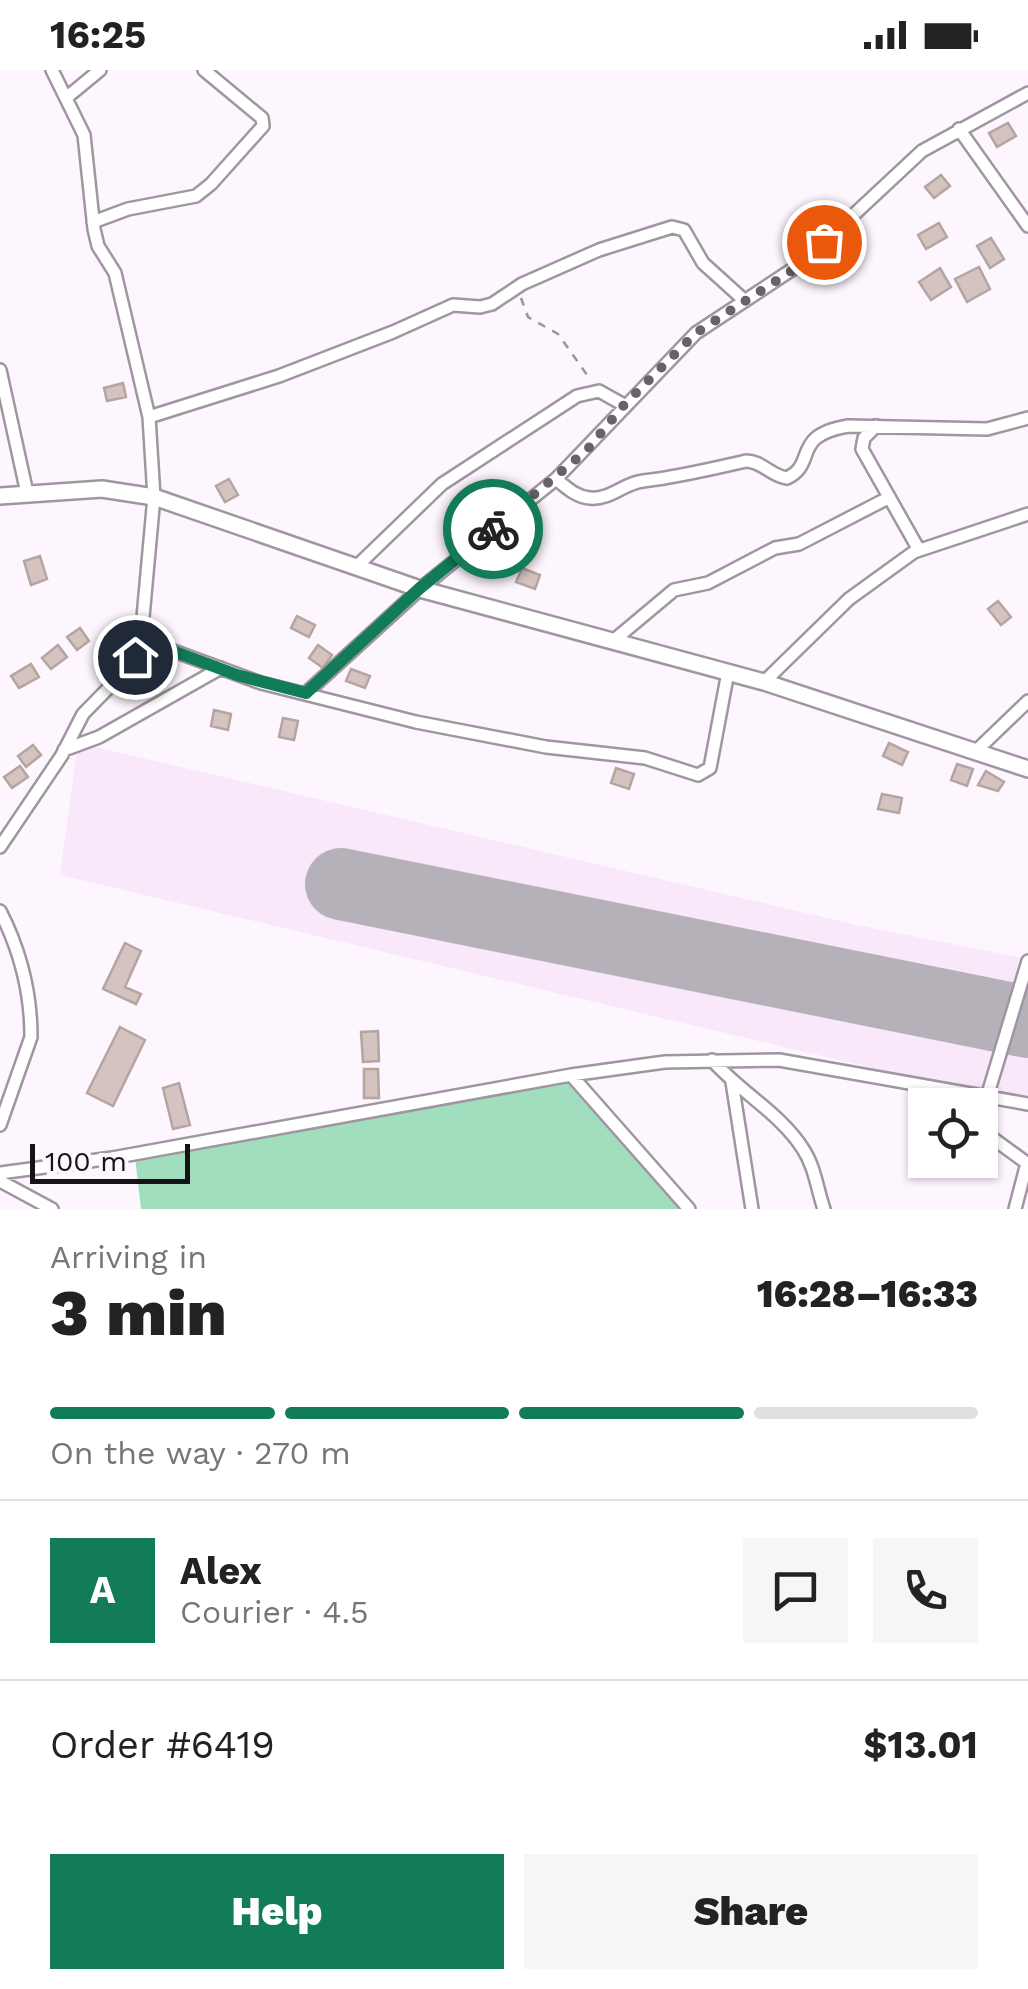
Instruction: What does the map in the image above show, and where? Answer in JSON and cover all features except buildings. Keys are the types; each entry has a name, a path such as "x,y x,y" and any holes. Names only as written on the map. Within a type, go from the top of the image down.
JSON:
{"street":[{"path":"0,847 84,714 131,665 141,639 154,497 150,418 116,273 98,246 84,135 52,70"},
{"path":"66,98 100,70"},
{"path":"93,222 128,209 196,196 263,126 262,118 204,70"},
{"path":"306,693 420,588 592,445 624,405 696,333 802,263 913,158 959,128 1028,93"},
{"path":"959,128 1028,226"},
{"path":"150,418 279,376 453,304 492,304 517,287 599,250 672,226 684,230 704,263 745,301"},
{"path":"0,370 27,493"},
{"path":"356,567 442,484 518,434 588,392 599,391 624,405"},
{"path":"556,478 570,491 591,498 602,498 638,481 664,480 746,462 755,462 787,478 802,466 810,443 818,435 848,426 987,429 1028,418"},
{"path":"876,426 864,438 862,449 919,550"},
{"path":"0,496 102,489 154,497 420,588 764,682 1028,769"},
{"path":"613,641 674,590 708,583 774,548 799,544 888,498"},
{"path":"764,682 849,599 919,550 1028,514"},
{"path":"141,639 221,668 416,722 546,747 645,758 698,775 710,768 728,672"},
{"path":"64,750 99,736 221,668"},
{"path":"976,752 1028,701"},
{"path":"0,911 22,960 31,1022 31,1037 0,1126"},
{"path":"989,1088 1028,960"},
{"path":"712,1060 803,1148 824,1209"},
{"path":"0,1173 112,1158 625,1066 779,1060 932,1088"},
{"path":"571,1075 689,1209"},
{"path":"732,1082 752,1209"},
{"path":"998,1099 1028,1104"},
{"path":"998,1142 1027,1163 1015,1209"},
{"path":"0,1182 52,1209"}],"path":[{"path":"517,287 528,317 558,334 590,374 588,392"}],"shaded area":[{"path":"78,743 857,925 1028,959 1028,1105 998,1098 998,1088 956,1088 60,875"}],"green space":[{"path":"568,1076 687,1209 141,1209 135,1157"}],"runway":[{"path":"341,884 1028,1022"}],"way so far":[{"path":"493,529 587,450 624,405 696,333 796,268 824,242"}],"route":[{"path":"135,657 141,639 237,675 306,693 420,588 493,529"}]}
